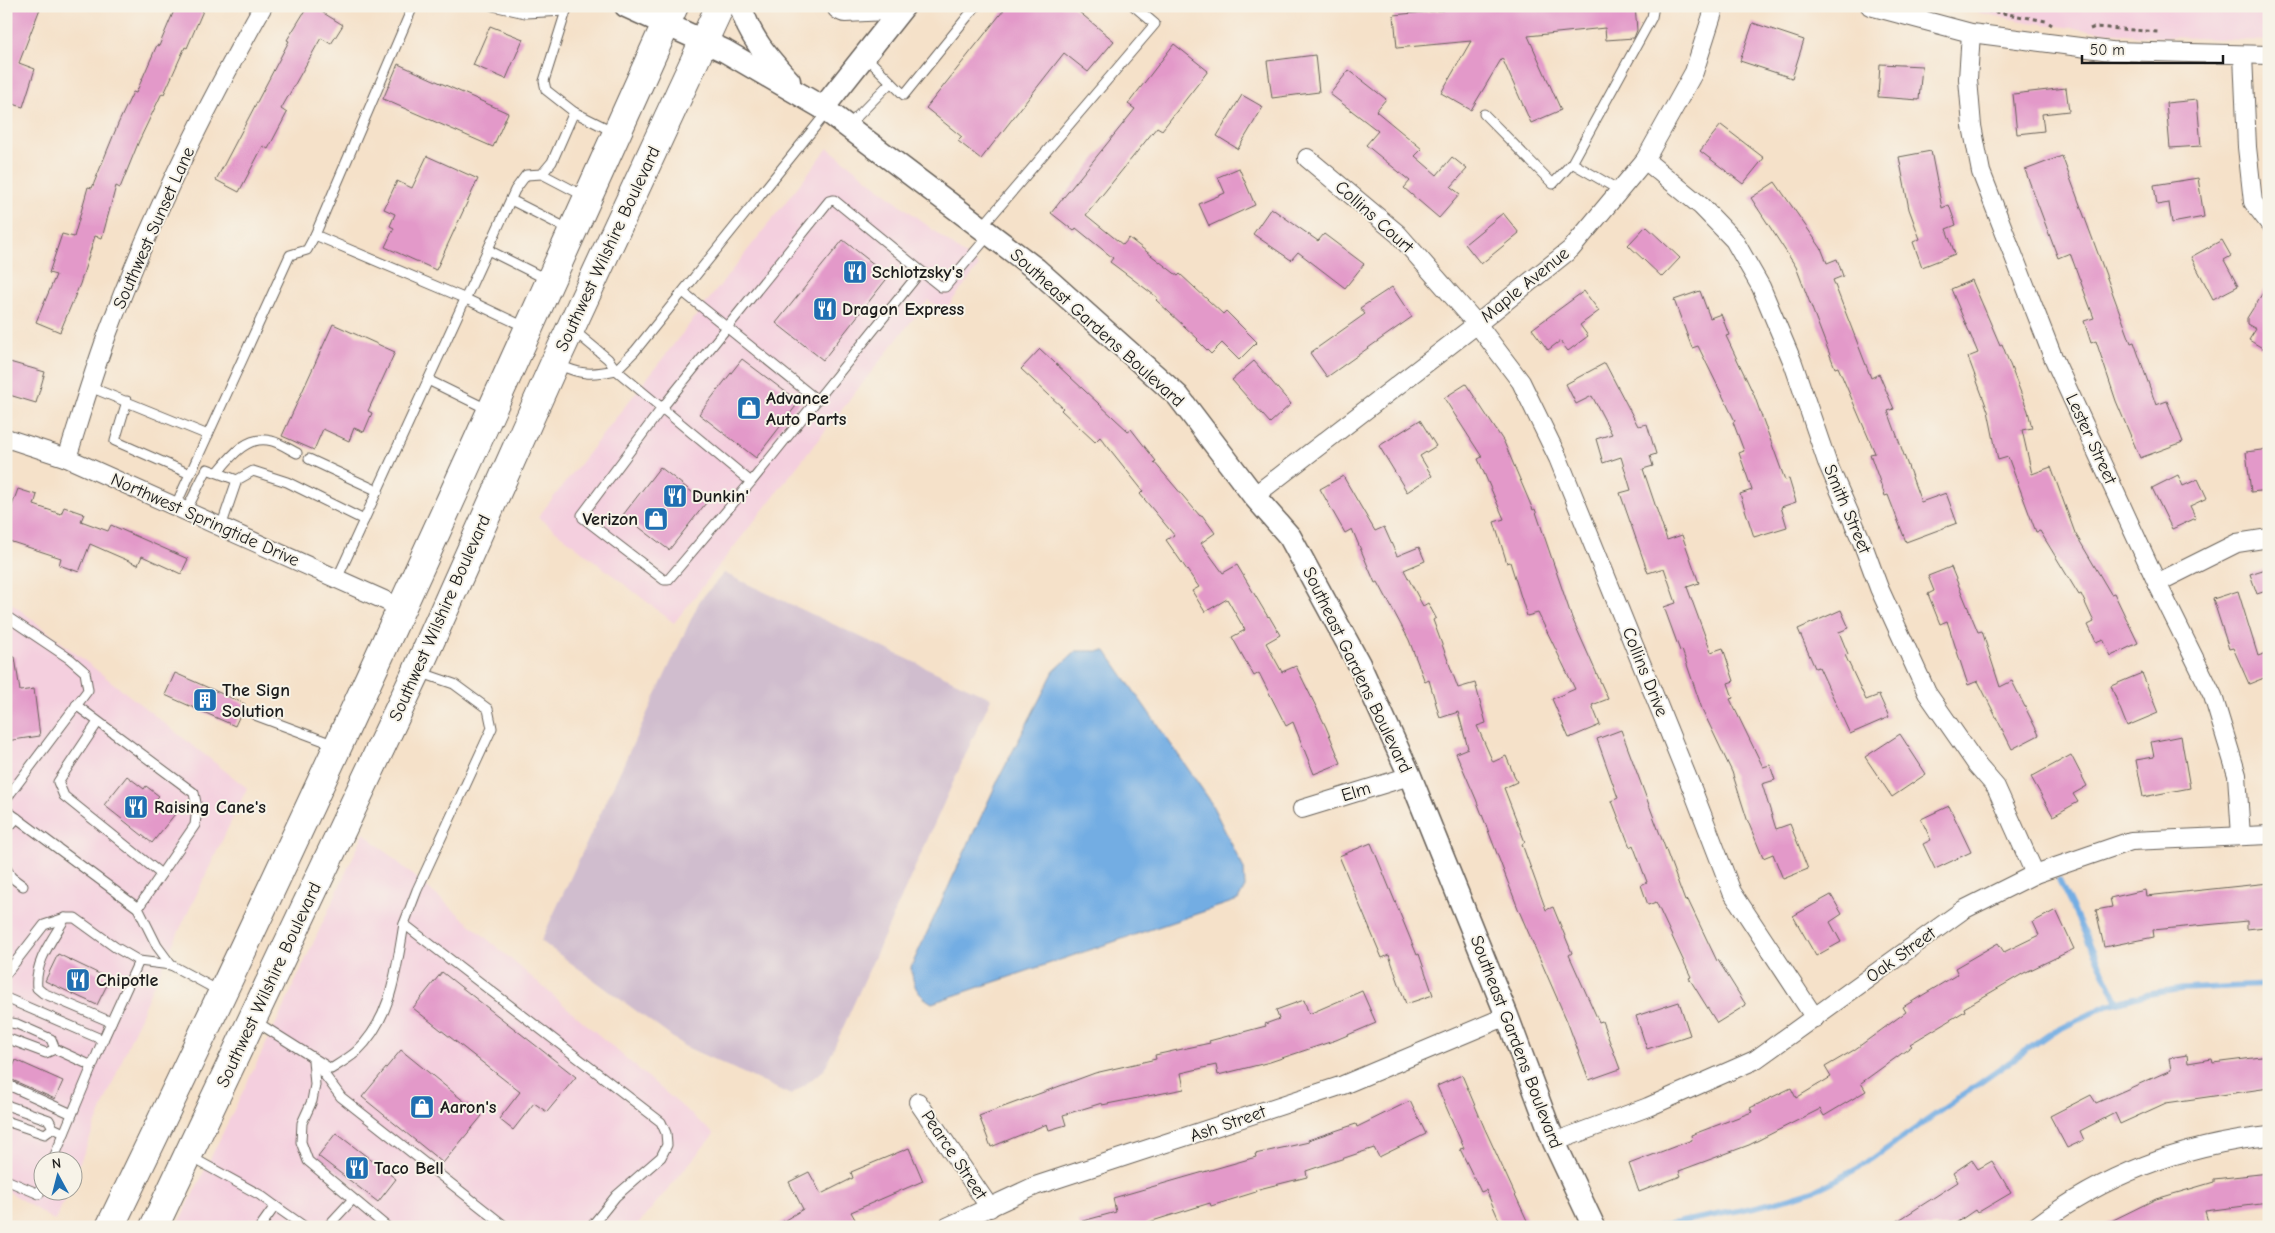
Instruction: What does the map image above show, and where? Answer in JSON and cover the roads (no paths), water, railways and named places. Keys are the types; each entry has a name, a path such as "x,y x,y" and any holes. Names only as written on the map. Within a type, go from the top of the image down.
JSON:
{"main road":[{"name":"Southwest Wilshire Boulevard","path":"154,1227 417,671 555,362 720,6"},
{"path":"841,6 845,8 887,6"},
{"path":"110,1227 402,608 670,15"}],"street":[{"name":"Southwest Sunset Lane","path":"66,458 106,336 153,221 235,55 263,6"},
{"name":"Southeast Gardens Boulevard","path":"626,6 670,15 704,42 726,51 819,106 1036,269 1178,396 1254,496 1290,537 1359,664 1410,776 1507,1016 1554,1142 1594,1227"},
{"path":"741,6 747,24 758,43 819,106 864,56 904,6"},
{"name":"Maple Avenue","path":"1254,496 1571,249 1645,160 1694,72 1715,6"},
{"path":"1870,6 1971,33 2111,51 2269,55"},
{"name":"Lester Street","path":"1971,33 1968,79 1972,126 1981,172 2053,357 2157,583 2213,696 2237,775 2242,836"},
{"path":"2243,55 2247,148 2253,202 2269,223"},
{"name":"Collins Court","path":"1307,158 1398,234 1477,324"},
{"name":"Smith Street","path":"1645,160 1701,206 1734,240 1762,287 1793,363 1827,462 1862,542 1879,588 1927,693 1977,764 1996,787 2035,874"},
{"name":"Collins Drive","path":"1477,324 1521,382 1558,458 1732,892 1815,1018"},
{"name":"Northwest Springtide Drive","path":"6,438 66,458 402,608"},
{"path":"2157,583 2237,543 2269,538"},
{"name":"Elm","path":"1302,809 1410,776"},
{"name":"Oak Street","path":"1554,1142 1648,1107 1755,1060 1963,910 2035,874 2131,840 2269,834"},
{"name":"Ash Street","path":"947,1227 1034,1186 1343,1085 1507,1016"},
{"name":"Pearce Street","path":"918,1102 990,1208"},
{"path":"2035,1227 2057,1210 2122,1173 2188,1150 2269,1136"}],"lane":[{"path":"181,509 190,474 290,255 307,250 315,235 413,6"},
{"path":"493,6 525,13 568,9 544,81 546,90 574,112 617,133"},
{"path":"864,56 904,95 976,6"},
{"path":"921,271 751,482 668,580 664,580 584,518 583,511 662,408 831,200 921,271 941,287 945,287 985,232 1156,24 1134,6"},
{"path":"1484,114 1553,184 1572,163 1652,17 1654,6"},
{"path":"846,127 891,82"},
{"path":"555,362 578,373 598,374 616,370 636,351 683,292 819,106"},
{"path":"542,174 552,162 574,112"},
{"path":"1572,163 1619,190"},
{"path":"337,579 511,200 526,175 542,174 587,198"},
{"path":"511,200 572,231"},
{"path":"315,235 466,299 528,328"},
{"path":"488,250 550,280"},
{"path":"683,292 817,400"},
{"path":"571,328 608,359 616,370 751,482"},
{"path":"428,380 490,411"},
{"path":"90,388 127,401 208,435"},
{"path":"127,401 115,441 190,474"},
{"path":"218,472 236,449 253,442 271,440 297,453"},
{"path":"309,459 378,490"},
{"path":"181,509 208,469 237,480"},
{"path":"221,527 237,480 252,471 287,482 364,520"},
{"path":"6,616 85,672 88,690 6,799"},
{"path":"253,1020 313,1060 331,1069 357,1052 379,1021 390,1001 404,924 417,890 492,728 488,710 454,684 417,671"},
{"path":"76,705 194,793 198,808 195,825 138,908"},
{"path":"255,715 337,746"},
{"path":"98,722 58,782 60,789 64,796 161,874"},
{"path":"6,810 138,908 157,946 171,965"},
{"path":"6,830 17,818"},
{"path":"6,868 11,878 23,886"},
{"path":"6,974 44,925 65,918 75,918 115,947 139,961 171,965 222,992"},
{"path":"65,918 40,963 36,976 37,988 43,993 111,1022"},
{"path":"404,924 661,1122 666,1133 667,1145 661,1157 616,1196 591,1227"},
{"path":"57,1150 102,1040 139,961"},
{"path":"6,998 102,1040"},
{"path":"6,1022 18,1024 51,1039 54,1049 92,1066"},
{"path":"6,1038 46,1053 54,1049"},
{"path":"313,1060 315,1085 312,1101 302,1123 301,1142 308,1161 387,1227"},
{"path":"313,1060 341,1096 506,1227"},
{"path":"6,1084 72,1114"},
{"path":"6,1105 49,1120 53,1128 64,1133"},
{"path":"6,1121 44,1134 53,1128"},
{"path":"188,1155 260,1195 305,1227"},
{"path":"6,1180 32,1187"},
{"path":"327,1227 352,1199"},
{"path":"260,1227 275,1206"}],"water":[{"path":"1076,651 1106,651 1209,799 1244,869 1245,887 1238,900 932,1003 922,996 916,988 911,967 1000,776 1054,671"}],"waterway":[{"path":"2059,880 2118,1002"},
{"path":"1657,1227 1738,1211 1798,1196 1817,1189 1865,1164 2048,1035 2108,1005 2144,995 2182,989 2269,985"}],"place":[{"name":"Schlotzsky's","path":"855,272"},
{"name":"Dragon Express","path":"825,309"},
{"name":"Advance Auto Parts","path":"749,408"},
{"name":"Dunkin'","path":"675,496"},
{"name":"Verizon","path":"656,519"},
{"name":"The Sign Solution","path":"205,700"},
{"name":"Raising Cane's","path":"136,807"},
{"name":"Chipotle","path":"78,980"},
{"name":"Aaron's","path":"422,1107"},
{"name":"Taco Bell","path":"357,1168"}]}
